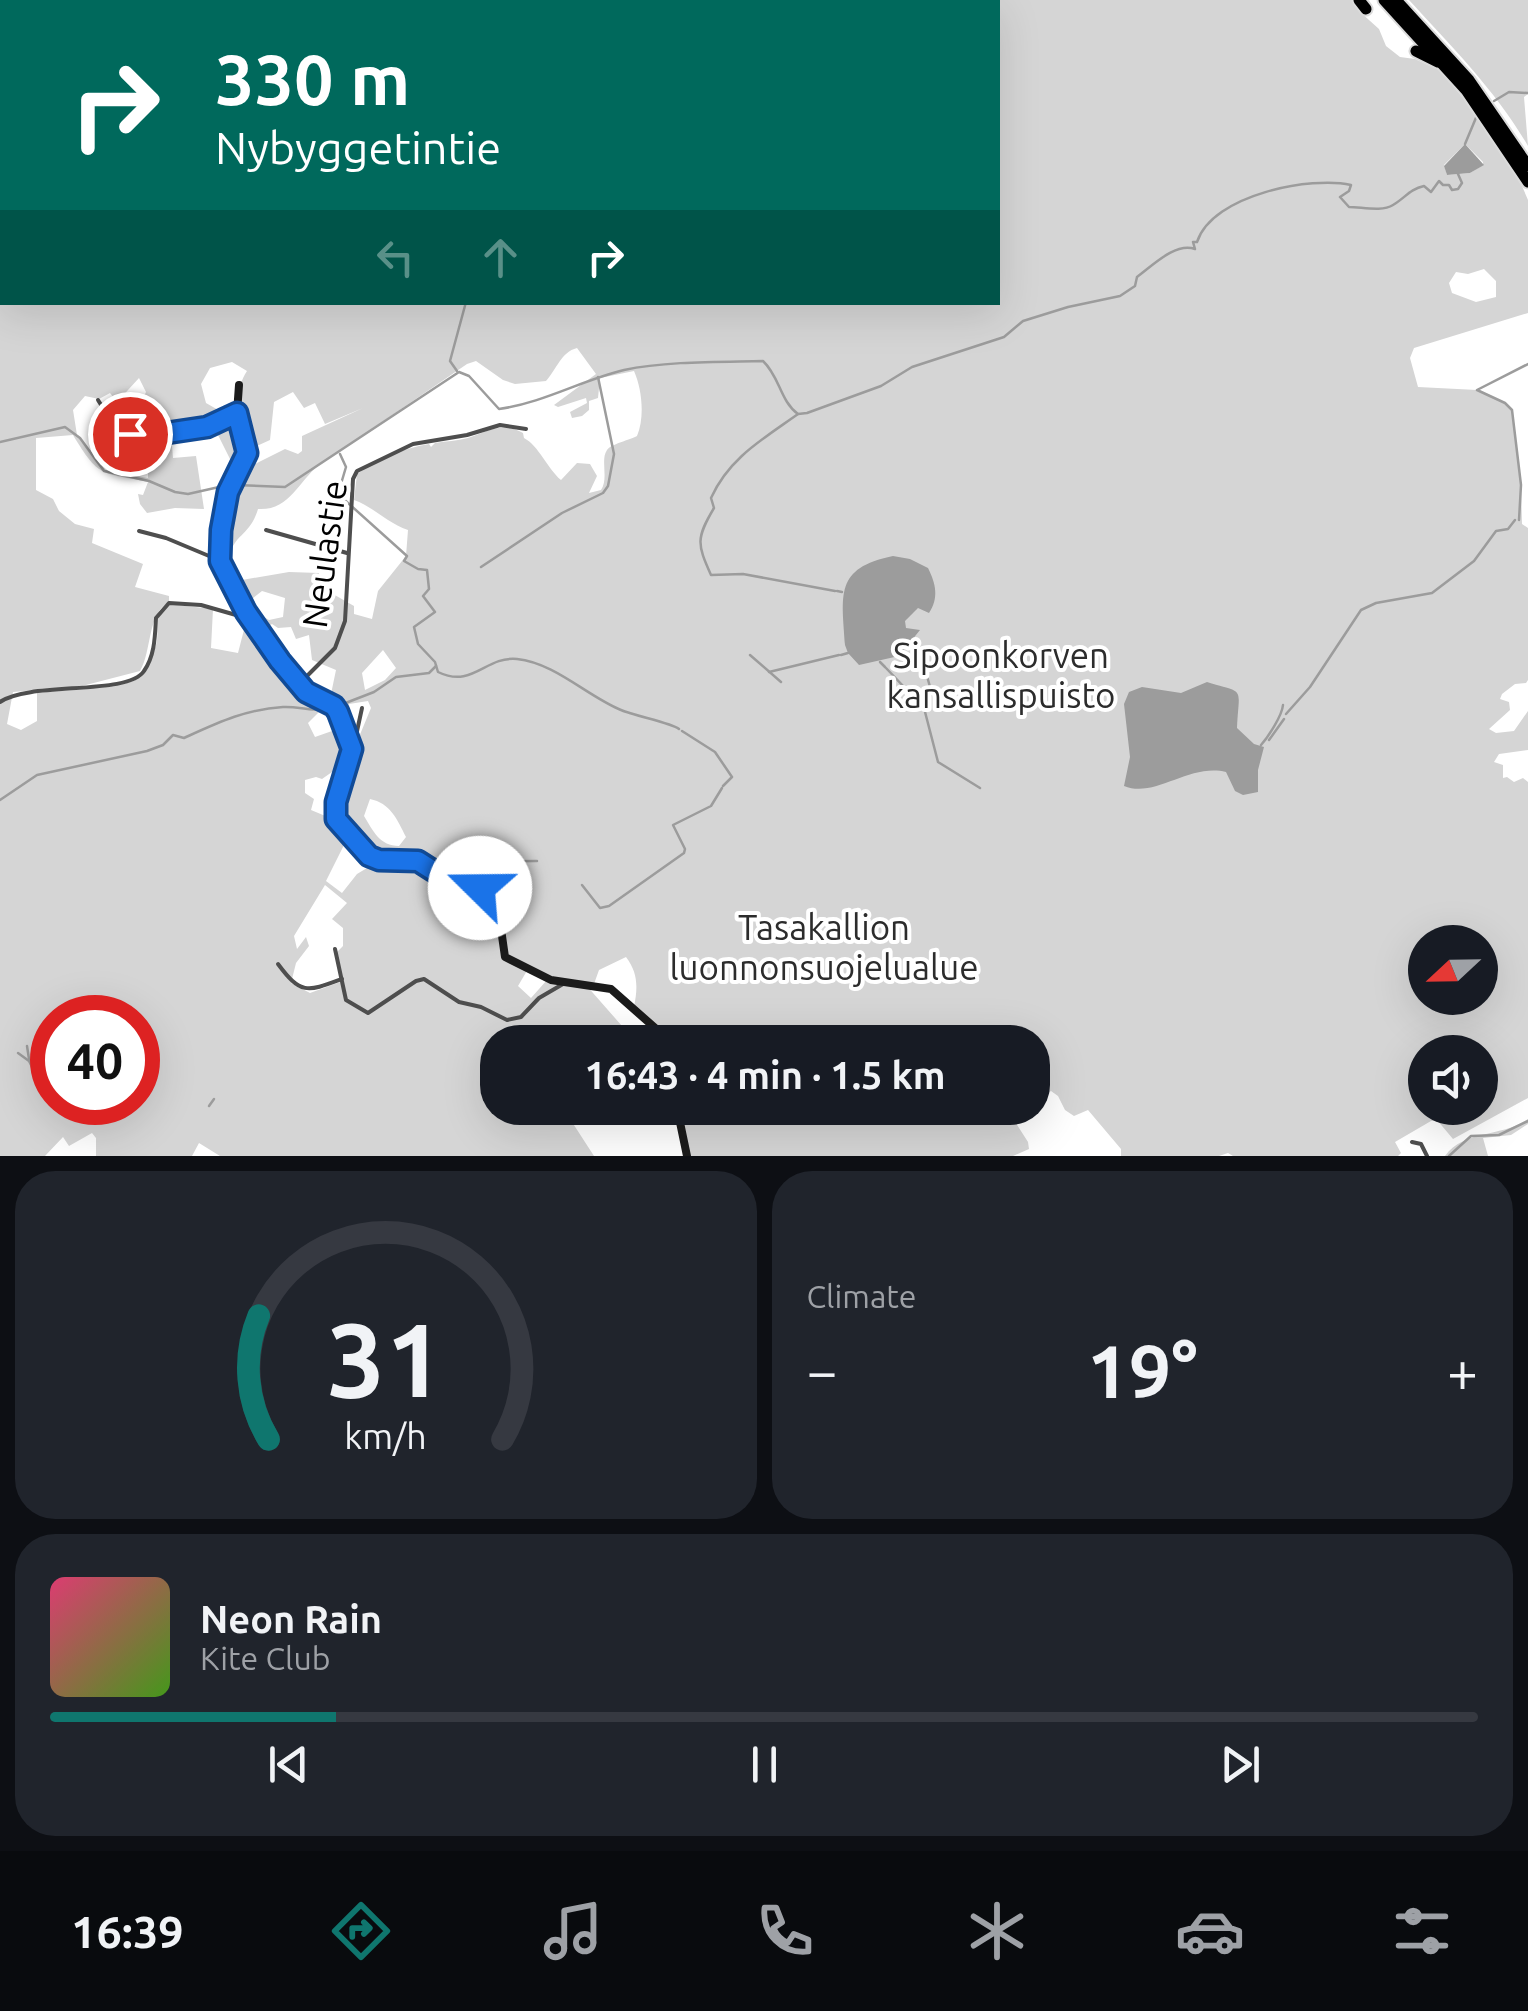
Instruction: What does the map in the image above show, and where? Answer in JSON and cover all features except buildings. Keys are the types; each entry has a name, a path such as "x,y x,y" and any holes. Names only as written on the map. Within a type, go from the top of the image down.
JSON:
{"highway":[{"path":"1384,0 1453,74 1488,119 1528,182"},
{"path":"1396,0 1468,80 1528,166"},
{"path":"1416,51 1453,74"}],"street":[{"path":"239,385 237,413 247,453 228,492 220,561 250,619 299,684 306,692 334,706 352,749"},
{"path":"98,400 120,435 207,427 237,413"},
{"name":"Neulastie","path":"299,684 340,638 346,612 346,553 357,471 404,446 467,435 491,426 526,429"},
{"path":"266,530 346,553"},
{"path":"139,531 220,561"},
{"path":"0,702 8,696 37,690 136,679 143,674 156,643 156,618 169,603 201,604 250,619"},
{"path":"362,708 335,814 362,850 379,860 418,861 454,884 488,892 501,929 505,957 551,980 611,989 652,1025"},
{"path":"335,949 348,1002 368,1013 424,980 459,1002 481,1007 507,1020 521,1016 539,998 567,982"},
{"path":"278,964 300,988 310,991 342,980"},
{"path":"681,1125 687,1156"},
{"path":"1412,1142 1421,1144 1428,1156"}],"green space":[{"path":"1000,0 1354,0 1359,11 1379,29 1386,46 1400,57 1441,71 1480,119 1528,200 1528,313 1414,348 1410,358 1418,387 1477,390 1512,410 1522,524 1528,528 1528,680 1502,694 1500,699 1509,702 1510,710 1489,729 1496,733 1514,731 1528,711 1528,750 1499,754 1494,762 1503,765 1503,778 1514,782 1523,778 1528,782 1528,1098 1498,1114 1498,1035 1408,1035 1408,1125 1424,1125 1395,1142 1401,1153 1398,1156 1121,1156 1121,1149 1088,1110 1074,1116 1050,1092 1050,1025 654,1025 634,1007 636,981 626,957 599,970 594,984 551,978 506,956 503,928 490,890 454,883 411,857 385,859 370,854 338,818 337,803 371,708 368,701 349,704 347,720 342,711 344,702 337,706 307,690 306,687 331,694 336,670 312,660 309,635 296,639 291,627 278,628 272,624 262,630 251,618 259,614 269,620 283,617 285,598 262,591 246,608 224,553 233,498 251,466 285,449 298,454 302,451 302,436 363,408 325,424 315,403 304,408 293,392 274,402 270,440 248,450 239,399 247,371 232,362 210,368 201,384 206,403 227,415 206,426 161,430 140,405 146,392 139,378 117,402 110,393 99,399 85,396 73,410 77,435 105,470 148,478 148,472 157,466 150,439 171,433 173,458 196,456 204,509 175,508 147,513 138,494 143,495 148,482 102,471 73,435 36,438 36,490 53,499 59,511 75,524 94,529 92,543 143,564 135,587 169,596 169,602 153,624 140,671 82,686 13,692 7,724 21,730 37,721 37,692 107,687 141,677 156,645 159,616 168,604 213,609 211,648 238,653 246,622 304,698 324,707 308,723 315,737 332,731 346,745 341,772 305,780 305,793 314,799 311,810 335,820 348,837 326,881 342,893 357,874 377,862 417,863 453,886 487,894 499,929 503,958 528,969 518,986 531,998 547,980 586,985 621,1025 480,1025 480,1125 574,1125 594,1156 220,1156 199,1143 192,1156 96,1156 96,1138 92,1133 69,1146 63,1137 45,1156 0,1156 0,305 1000,305","holes":["1465,144 1483,162 1470,173 1447,175 1444,165","1484,269 1496,281 1496,297 1476,302 1452,293 1449,283 1456,272 1468,274","577,348 596,374 554,405 586,398 587,403 570,412 572,418 582,416 589,410 589,401 598,398 600,378 634,371 642,412 637,436 607,450 601,490 589,493 597,476 590,464 577,463 561,480 523,433 509,428 401,451 357,474 354,500 408,530 406,556 378,591 372,619 354,614 354,606 319,586 319,573 289,572 242,580 229,557 258,509 278,505 319,465 467,364 476,361 515,384 546,381 567,353","383,650 396,668 385,680 365,690 362,673","370,799 388,808 406,837 399,846 378,837 364,816","325,885 347,903 332,919 343,928 343,946 337,952 343,981 310,993 291,983 296,963 309,946 306,937 297,949 294,936"]},
{"path":"1409,0 1528,0 1528,94 1524,97 1528,146 1488,88"},
{"path":"234,415 244,452 239,466 233,465 214,427"},
{"path":"1528,1119 1528,1124 1511,1135 1483,1138 1488,1156 1445,1156 1473,1137"},
{"path":"683,1125 1017,1125 1029,1149 1013,1156 690,1156"},
{"path":"1441,1125 1479,1125 1453,1139"}],"shaded area":[{"path":"1465,144 1484,165 1470,173 1447,175 1444,166"},
{"path":"893,556 928,568 934,602 929,613 918,608 905,621 906,628 920,630 899,656 859,665 845,645 846,586 860,568"},
{"path":"1207,682 1237,693 1237,728 1254,744 1264,747 1258,792 1243,795 1235,791 1226,772 1212,771 1148,788 1124,786 1130,757 1124,704 1129,692 1142,687 1181,693"}],"waterway":[{"path":"1494,101 1509,92 1528,93"},
{"path":"1465,144 1478,113"},
{"path":"234,485 285,487 459,372 469,376 499,409 640,367 763,361 792,409 798,414 807,413 881,386 912,367 1004,337 1023,321 1120,296 1165,256 1180,249 1195,249 1193,242 1197,242 1207,225 1242,200 1289,186 1334,183 1351,185 1340,197 1349,207 1383,208 1419,187 1431,192 1439,181 1452,190 1458,189 1462,183 1458,174"},
{"path":"457,371 450,361 465,305"},
{"path":"1519,520 1521,485 1512,410 1477,390 1528,364"},
{"path":"481,567 562,513 603,493 608,486 614,454 598,377"},
{"path":"798,414 748,450 718,484 711,498 714,508 701,534 701,548 711,575 743,574 835,591"},
{"path":"0,442 65,427 80,438 104,471 188,494 228,485"},
{"path":"340,454 346,467 338,494 407,556 404,561 427,570 429,589 423,596 435,612 414,627 418,644 435,662 438,672 461,677 506,659 531,662 621,710 679,729"},
{"path":"1286,714 1310,687 1361,610 1376,603 1432,593 1474,561 1496,531 1508,529 1515,520"},
{"path":"837,591 842,592"},
{"path":"918,644 932,694 926,699"},
{"path":"841,655 848,653"},
{"path":"750,655 781,682"},
{"path":"769,672 839,655"},
{"path":"880,662 885,667"},
{"path":"343,704 374,692 396,677 429,673 436,666"},
{"path":"886,668 924,708 938,762 980,788"},
{"path":"1261,745 1283,705"},
{"path":"0,800 37,775 147,751 163,745 173,735 184,738 244,714 269,708 330,707"},
{"path":"1269,740 1284,719"},
{"path":"682,731 715,752 732,777 723,786"},
{"path":"582,885 600,908 609,906 684,853 673,825 711,806 722,788"},
{"path":"427,862 537,861"},
{"path":"27,1046 29,1059"},
{"path":"18,1053 30,1063"},
{"path":"209,1106 214,1099"},
{"path":"1449,1156 1471,1136 1499,1135 1528,1121"}],"route":[{"path":"130,434 207,427 237,413 247,453 228,492 220,561 246,612 280,661 306,692 338,712 352,749 336,802 336,819 369,856 385,861 418,861 454,884 480,888"}],"park label":[{"name":"Sipoonkorven kansallispuisto","path":"1001,675"},
{"name":"Tasakallion luonnonsuojelualue","path":"824,947"}]}
